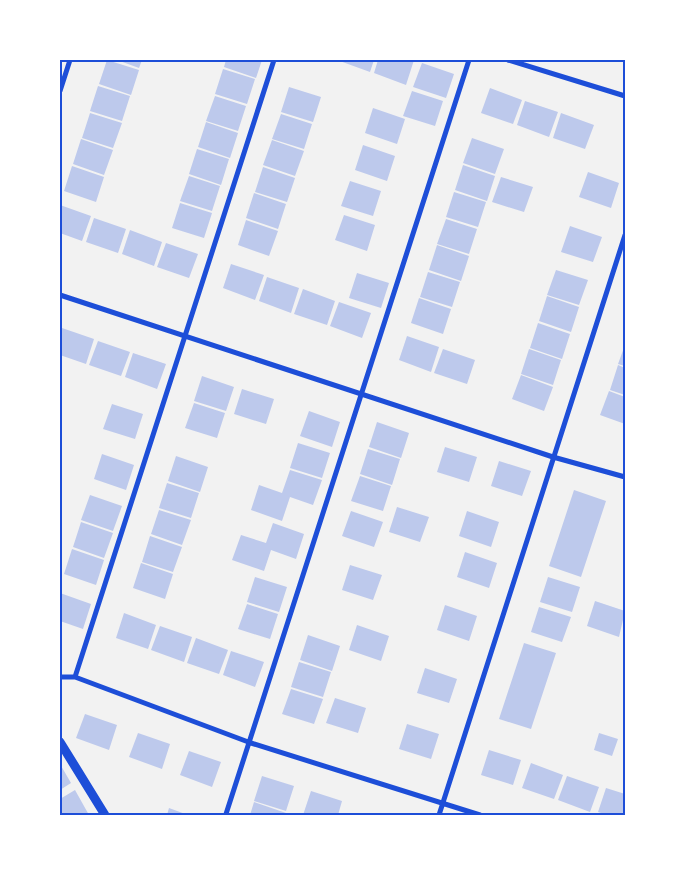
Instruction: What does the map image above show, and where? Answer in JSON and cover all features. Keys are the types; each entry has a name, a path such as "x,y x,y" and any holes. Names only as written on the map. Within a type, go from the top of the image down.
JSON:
{"street":[{"path":"60,91 70,60"},
{"path":"75,677 274,60"},
{"path":"226,814 251,743 469,60"},
{"path":"508,60 625,96"},
{"path":"439,815 625,235"},
{"path":"60,295 553,457 625,477"},
{"path":"60,676 75,677 251,743 480,815"},
{"path":"60,742 105,815"}],"building":[{"path":"107,60 139,70 131,95 99,84"},
{"path":"117,60 142,60 139,68"},
{"path":"226,60 262,60 256,78 224,67"},
{"path":"337,60 374,60 370,72"},
{"path":"378,60 414,60 406,85 374,73"},
{"path":"422,63 454,74 446,98 413,87"},
{"path":"223,69 255,79 247,104 215,94"},
{"path":"98,86 130,96 122,121 90,111"},
{"path":"289,87 321,97 313,122 281,112"},
{"path":"490,88 522,100 513,124 481,113"},
{"path":"412,91 443,101 435,126 403,116"},
{"path":"215,96 246,106 238,131 206,121"},
{"path":"525,101 558,112 549,137 517,125"},
{"path":"373,108 405,119 397,144 365,133"},
{"path":"90,113 122,123 113,148 82,138"},
{"path":"561,113 594,125 585,149 553,138"},
{"path":"281,114 312,124 304,149 272,139"},
{"path":"206,122 238,133 230,158 198,147"},
{"path":"472,138 504,149 495,174 463,163"},
{"path":"81,139 113,150 104,175 73,164"},
{"path":"272,140 304,151 295,176 263,165"},
{"path":"363,145 395,156 387,181 355,170"},
{"path":"197,149 229,159 221,185 189,174"},
{"path":"463,165 495,176 487,201 455,190"},
{"path":"72,166 104,177 96,202 64,191"},
{"path":"263,167 295,178 287,202 255,192"},
{"path":"588,172 619,183 611,208 579,197"},
{"path":"189,176 220,186 212,211 180,201"},
{"path":"501,177 533,187 524,212 492,202"},
{"path":"350,181 381,191 373,216 341,206"},
{"path":"454,192 486,202 478,227 446,217"},
{"path":"254,193 286,204 278,229 246,218"},
{"path":"180,203 212,213 204,238 172,228"},
{"path":"60,205 91,216 82,241 60,233"},
{"path":"344,215 375,225 367,251 335,240"},
{"path":"94,218 126,229 118,253 86,242"},
{"path":"446,219 477,229 469,254 437,244"},
{"path":"246,220 278,231 269,256 238,245"},
{"path":"570,226 602,237 593,262 561,252"},
{"path":"130,230 162,242 154,266 122,254"},
{"path":"166,243 198,254 189,278 157,267"},
{"path":"437,245 469,256 461,281 429,270"},
{"path":"231,264 264,275 255,300 223,288"},
{"path":"556,270 588,280 579,305 547,295"},
{"path":"428,272 460,282 452,307 420,297"},
{"path":"357,273 389,283 381,308 349,298"},
{"path":"267,277 299,288 291,313 259,301"},
{"path":"303,289 335,301 327,325 294,314"},
{"path":"547,296 579,307 571,332 539,321"},
{"path":"419,298 451,309 443,334 411,323"},
{"path":"339,302 371,313 362,338 330,326"},
{"path":"538,323 570,334 562,359 530,348"},
{"path":"62,328 94,339 86,364 60,355"},
{"path":"407,336 439,347 431,372 399,360"},
{"path":"98,341 130,352 121,376 89,365"},
{"path":"625,345 625,366 618,364"},
{"path":"443,349 475,360 467,384 434,373"},
{"path":"529,349 561,360 553,385 521,374"},
{"path":"133,353 166,364 157,389 125,377"},
{"path":"618,365 625,368 625,395 610,390"},
{"path":"521,375 553,387 544,411 512,399"},
{"path":"202,376 234,387 226,411 194,401"},
{"path":"242,389 274,399 266,424 234,414"},
{"path":"609,391 625,397 625,424 600,415"},
{"path":"194,403 225,413 217,438 185,428"},
{"path":"112,404 143,414 135,439 103,429"},
{"path":"309,411 340,422 332,447 300,436"},
{"path":"377,422 409,433 401,458 369,447"},
{"path":"298,443 330,453 322,478 290,468"},
{"path":"445,447 477,457 469,482 437,472"},
{"path":"368,449 400,459 392,485 360,474"},
{"path":"102,454 134,465 126,490 94,479"},
{"path":"176,456 208,467 200,492 168,481"},
{"path":"499,461 531,471 522,496 491,486"},
{"path":"290,470 322,480 313,505 290,497 282,521 251,510 259,485 282,493"},
{"path":"360,476 391,486 383,511 351,501"},
{"path":"167,483 199,493 191,518 159,508"},
{"path":"574,490 606,501 581,577 549,566"},
{"path":"90,495 122,506 113,531 81,520"},
{"path":"397,507 429,517 420,542 389,532"},
{"path":"159,510 191,520 182,545 151,534"},
{"path":"351,511 383,522 374,547 342,536"},
{"path":"467,511 499,522 491,547 459,536"},
{"path":"81,522 113,533 104,558 73,547"},
{"path":"273,523 304,534 296,559 271,550 264,571 232,560 241,535 266,543"},
{"path":"150,536 182,547 173,572 142,562"},
{"path":"72,549 104,560 96,585 64,574"},
{"path":"465,552 497,563 489,588 457,577"},
{"path":"141,563 173,574 165,599 133,588"},
{"path":"350,565 382,575 373,600 342,590"},
{"path":"255,577 287,587 279,612 247,602"},
{"path":"548,577 580,587 572,612 540,602"},
{"path":"60,593 91,604 83,629 60,621"},
{"path":"595,601 625,611 619,637 587,626"},
{"path":"247,604 278,614 270,639 238,629"},
{"path":"445,605 477,616 469,641 437,630"},
{"path":"539,607 571,617 562,642 531,632"},
{"path":"124,613 156,625 148,649 116,638"},
{"path":"357,625 389,636 381,661 349,650"},
{"path":"160,626 192,637 184,662 151,650"},
{"path":"308,635 340,646 332,671 300,660"},
{"path":"196,638 228,650 219,674 187,663"},
{"path":"524,643 556,653 531,729 499,719"},
{"path":"231,651 264,662 255,687 223,675"},
{"path":"299,662 331,672 323,697 291,687"},
{"path":"425,668 457,679 449,703 417,693"},
{"path":"291,689 323,699 314,724 282,714"},
{"path":"335,698 366,708 358,733 326,723"},
{"path":"85,714 117,725 109,750 76,738"},
{"path":"407,724 439,734 431,759 399,749"},
{"path":"138,733 170,744 162,769 129,757"},
{"path":"599,733 618,739 612,756 594,750"},
{"path":"489,750 521,760 513,785 481,775"},
{"path":"189,751 221,762 212,787 180,775"},
{"path":"531,763 563,775 554,799 522,788"},
{"path":"60,764 71,783 60,790"},
{"path":"262,776 294,786 286,811 254,801"},
{"path":"567,776 599,787 590,812 558,800"},
{"path":"606,788 625,794 625,815 607,815 598,812"},
{"path":"75,790 89,815 60,815 60,799"},
{"path":"311,791 342,801 338,815 303,815"},
{"path":"254,802 286,813 285,815 250,815"},
{"path":"169,808 188,815 167,815"}]}
